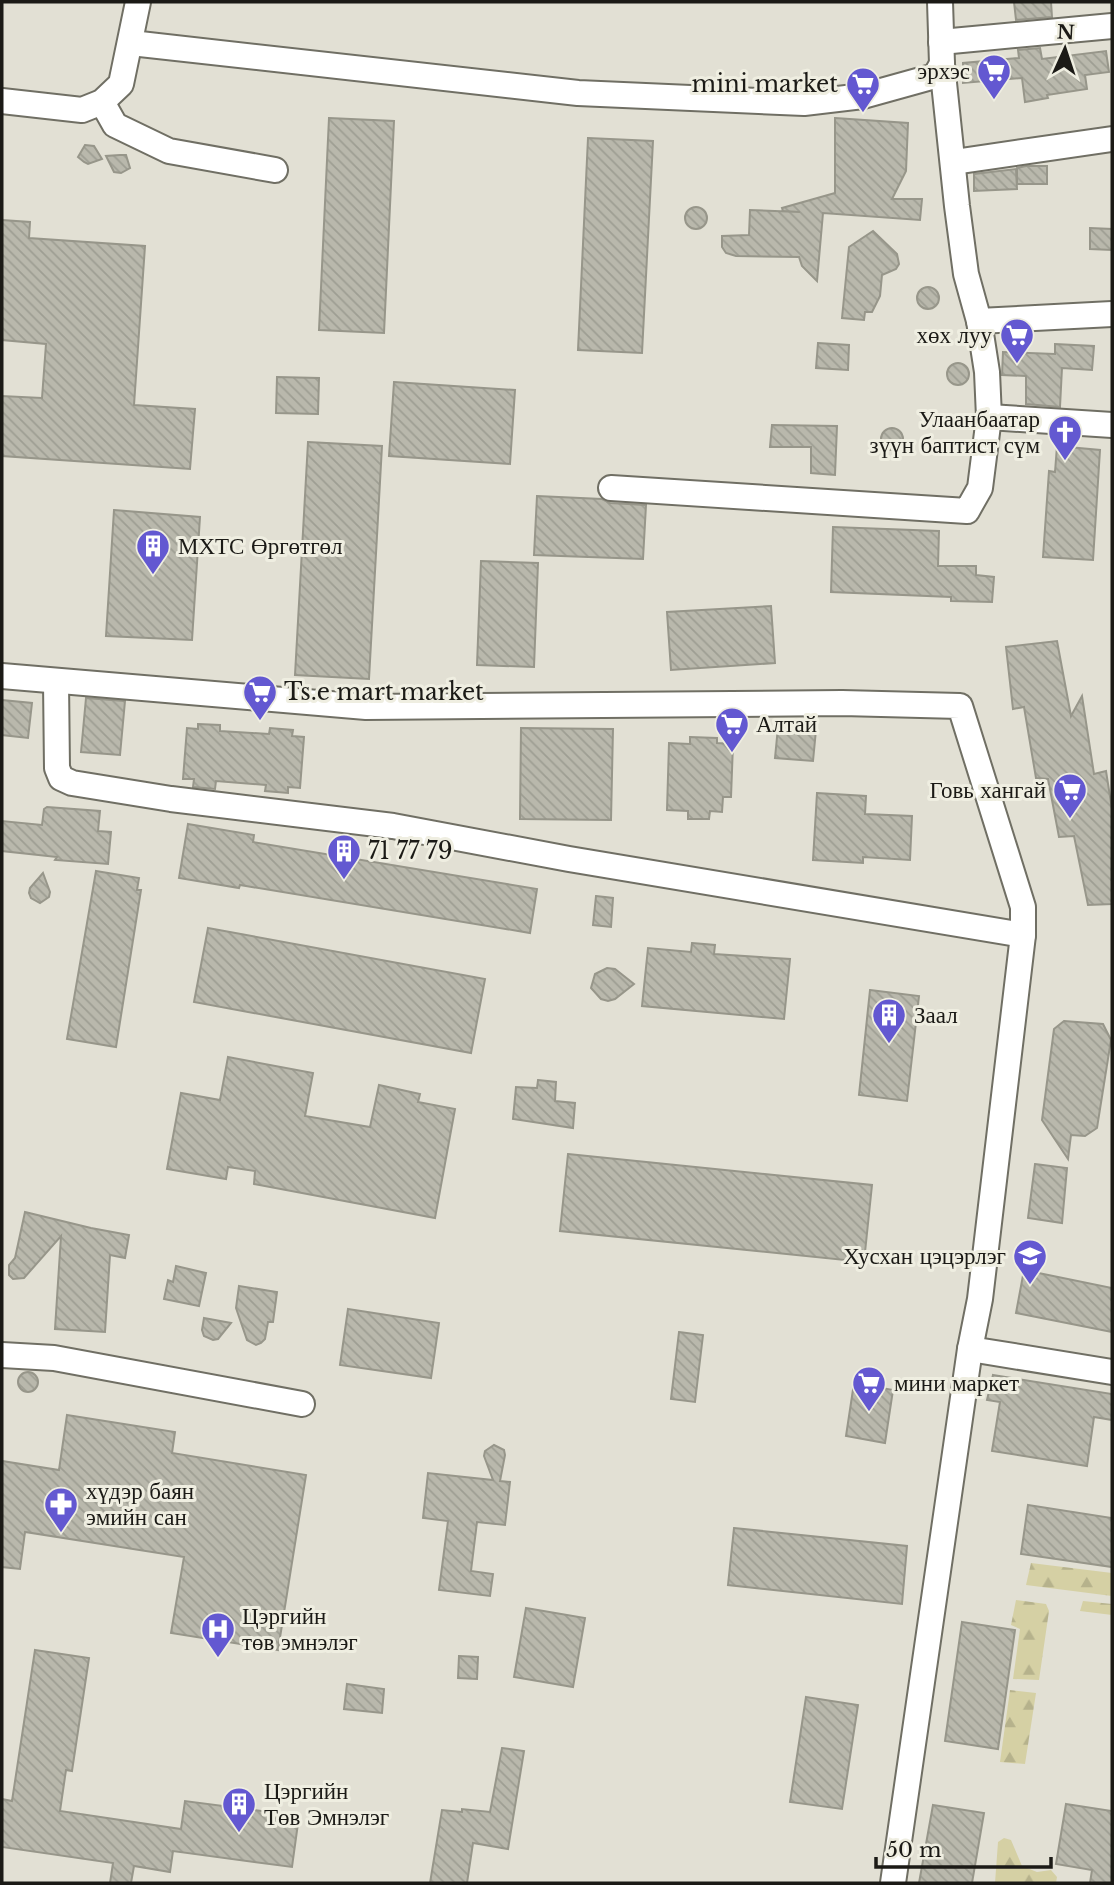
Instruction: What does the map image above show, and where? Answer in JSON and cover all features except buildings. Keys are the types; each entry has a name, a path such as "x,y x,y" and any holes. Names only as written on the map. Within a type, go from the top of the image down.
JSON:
{"street":[{"path":"2,101 82,110 102,102 121,84 138,2"},
{"path":"611,488 967,510 980,488 989,416 987,372 979,321 966,274 941,53 940,2"},
{"path":"941,53 1112,26"},
{"path":"131,43 578,93 804,103 863,96 935,76 941,53"},
{"path":"102,102 115,125 169,151 275,170"},
{"path":"954,162 1112,139"},
{"path":"979,321 1112,314"},
{"path":"989,416 1112,425"},
{"path":"2,676 366,707 842,703 960,706 1023,907 1023,934 980,1298 970,1349 893,1883"},
{"path":"56,682 57,768 61,778 72,783 171,799 393,826 569,859 1023,934"},
{"path":"970,1349 1112,1371"},
{"path":"2,1355 54,1358 302,1404"}],"green space":[{"path":"1031,1563 1112,1573 1112,1596 1026,1585"},
{"path":"1016,1600 1046,1604 1049,1611 1039,1680 1013,1679 1020,1629 1011,1625"},
{"path":"1083,1601 1112,1604 1112,1615 1080,1611"},
{"path":"1010,1690 1036,1693 1025,1764 1000,1762"},
{"path":"1004,1838 1011,1840 1022,1866 1037,1872 1051,1870 1057,1877 1056,1883 995,1883 998,1842"}],"place":[{"name":"эрхэс","path":"994,101"},
{"name":"mini market","path":"863,114"},
{"name":"хөх луу","path":"1017,365"},
{"name":"Улаанбаатар зүүн баптист сүм","path":"1065,462"},
{"name":"МХТС Өргөтгөл","path":"153,576"},
{"name":"Ts.e mart market","path":"260,722"},
{"name":"Алтай","path":"732,754"},
{"name":"Говь хангай","path":"1070,820"},
{"name":"71 77 79","path":"344,881"},
{"name":"Заал","path":"889,1045"},
{"name":"Хусхан цэцэрлэг","path":"1030,1286"},
{"name":"мини маркет","path":"869,1413"},
{"name":"хүдэр баян эмийн сан","path":"61,1534"},
{"name":"Цэргийн төв эмнэлэг","path":"218,1659"},
{"name":"Цэргийн Төв Эмнэлэг","path":"239,1834"}]}
